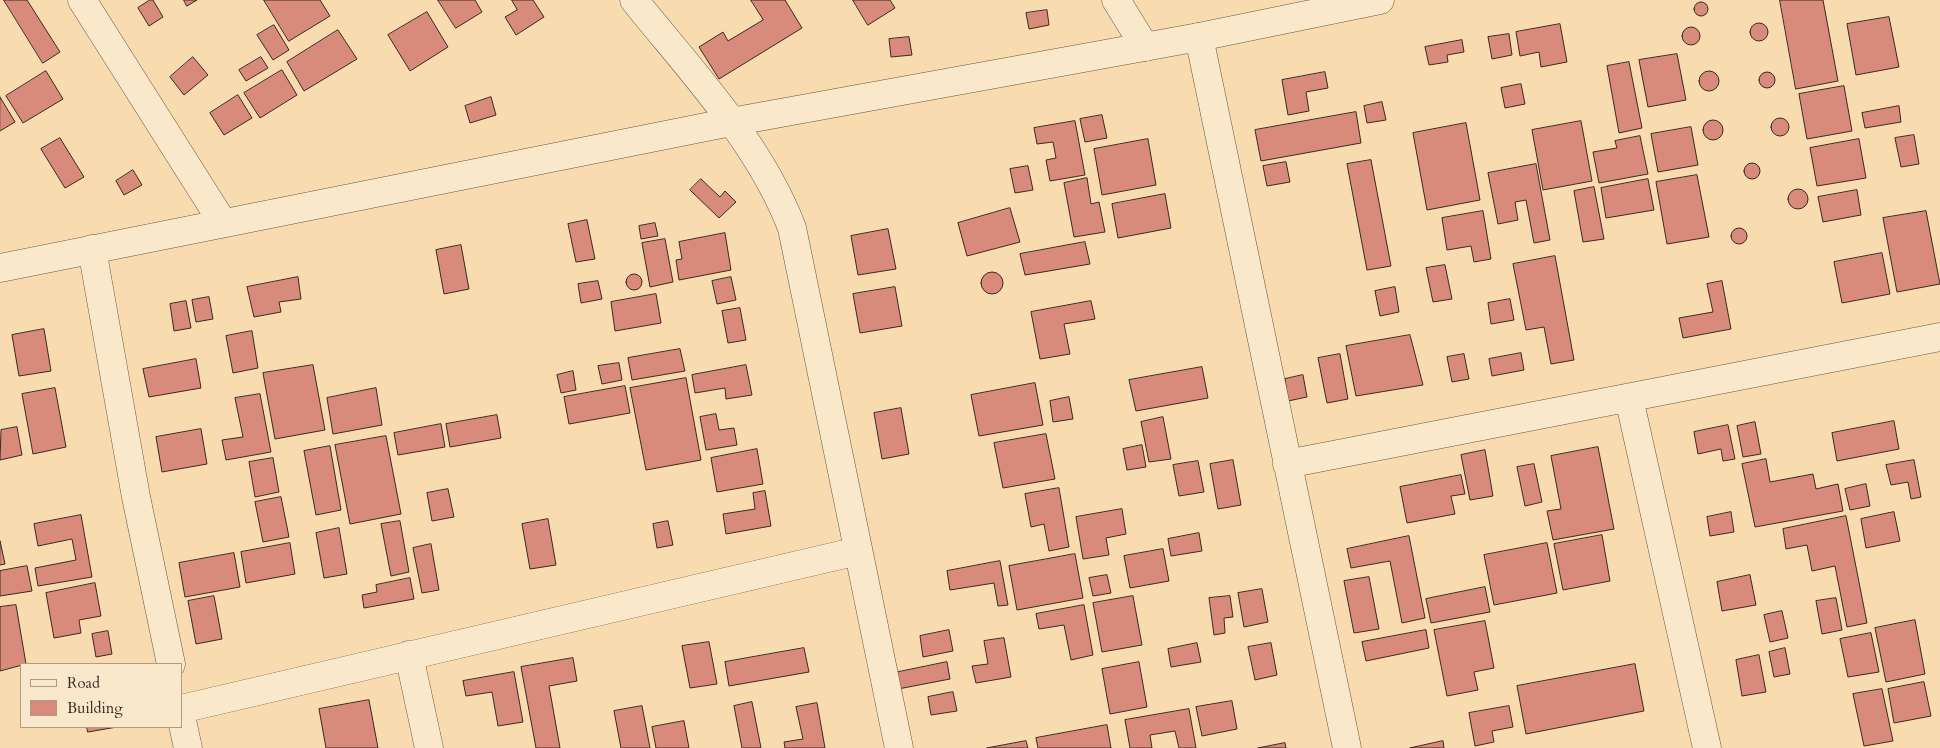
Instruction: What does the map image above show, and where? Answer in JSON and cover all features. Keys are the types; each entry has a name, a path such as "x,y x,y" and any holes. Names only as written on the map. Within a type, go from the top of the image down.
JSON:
{"street":[{"path":"82,0 223,223"},
{"path":"634,0 731,122 769,178 792,228 899,748"},
{"path":"1116,0 1145,47"},
{"path":"0,268 731,122 1199,37 1380,0"},
{"path":"1199,37 1347,748"},
{"path":"92,249 136,497 171,663"},
{"path":"1287,464 1940,337"},
{"path":"1629,398 1707,748"},
{"path":"182,709 858,551"},
{"path":"409,655 429,748"},
{"path":"182,721 188,748"}],"building":[{"path":"4,0 27,0 60,52 43,63"},
{"path":"153,0 163,17 149,26 138,8"},
{"path":"184,0 197,0 187,6"},
{"path":"264,0 320,0 330,16 289,41"},
{"path":"438,0 475,0 482,12 456,28"},
{"path":"512,0 533,0 544,17 516,35 505,17 517,10"},
{"path":"751,0 785,0 802,28 719,79 699,47 723,32 728,41 763,20"},
{"path":"853,0 890,0 895,8 868,25"},
{"path":"1780,0 1823,0 1838,81 1796,89"},
{"path":"1701,2 1706,4 1708,9 1706,14 1701,16 1696,14 1694,9 1696,4"},
{"path":"1047,10 1049,25 1029,29 1026,13"},
{"path":"427,12 448,47 410,71 388,35"},
{"path":"1889,17 1899,67 1856,75 1847,24"},
{"path":"1759,23 1765,26 1768,32 1765,38 1759,41 1753,38 1750,32 1753,26"},
{"path":"1560,24 1567,62 1541,67 1539,52 1520,56 1516,32"},
{"path":"274,25 289,50 273,60 257,35"},
{"path":"1691,27 1697,30 1700,36 1697,42 1691,45 1685,42 1682,36 1685,30"},
{"path":"338,30 357,59 304,91 287,62"},
{"path":"1509,34 1512,55 1492,59 1488,37"},
{"path":"909,37 912,55 891,57 889,39"},
{"path":"1462,40 1464,52 1447,55 1448,62 1429,65 1425,47"},
{"path":"1677,54 1686,100 1648,107 1639,60"},
{"path":"193,57 208,75 184,95 170,77"},
{"path":"261,57 268,68 246,81 239,70"},
{"path":"1629,62 1642,128 1619,133 1607,66"},
{"path":"282,70 297,95 260,118 244,93"},
{"path":"46,71 63,99 23,123 6,96"},
{"path":"1709,71 1716,74 1719,81 1716,88 1709,91 1702,88 1699,81 1702,74"},
{"path":"1325,72 1328,88 1306,92 1309,111 1288,115 1282,80"},
{"path":"1767,72 1775,80 1767,88 1759,80"},
{"path":"1521,84 1525,104 1505,108 1501,88"},
{"path":"1844,86 1852,131 1807,139 1799,94"},
{"path":"238,95 252,118 224,135 210,113"},
{"path":"0,97 15,122 0,131"},
{"path":"491,97 496,115 470,123 465,106"},
{"path":"1382,102 1386,120 1367,123 1364,106"},
{"path":"1899,106 1901,122 1865,128 1862,113"},
{"path":"1356,112 1361,143 1261,161 1255,130"},
{"path":"1102,115 1107,138 1085,142 1080,119"},
{"path":"1780,118 1786,121 1789,127 1786,133 1780,136 1774,133 1771,127 1774,121"},
{"path":"1713,120 1720,123 1723,130 1720,137 1713,140 1706,137 1703,130 1706,123"},
{"path":"1075,121 1085,175 1050,181 1046,160 1056,158 1053,142 1037,144 1034,128"},
{"path":"1581,121 1592,181 1543,190 1532,130"},
{"path":"1466,123 1480,200 1427,210 1413,133"},
{"path":"1691,127 1698,165 1658,172 1651,134"},
{"path":"1914,135 1919,164 1901,167 1895,138"},
{"path":"1640,136 1648,174 1599,183 1593,152 1617,148 1615,141"},
{"path":"60,138 84,177 65,188 41,149"},
{"path":"1148,139 1156,185 1102,195 1094,149"},
{"path":"1859,139 1866,178 1817,186 1810,148"},
{"path":"1371,160 1391,266 1367,270 1347,164"},
{"path":"1286,162 1290,182 1267,186 1263,166"},
{"path":"1752,163 1760,171 1752,179 1744,171"},
{"path":"1536,164 1550,240 1534,243 1526,200 1515,202 1518,220 1498,224 1488,173"},
{"path":"1028,166 1033,190 1015,193 1010,169"},
{"path":"133,170 142,185 124,195 116,181"},
{"path":"1697,175 1709,237 1667,244 1656,182"},
{"path":"1087,178 1091,204 1099,202 1105,232 1074,237 1064,183"},
{"path":"701,179 720,197 725,191 736,202 719,218 690,190"},
{"path":"1648,179 1654,210 1606,218 1601,188"},
{"path":"1594,187 1604,239 1583,242 1574,191"},
{"path":"1798,189 1805,192 1808,199 1805,206 1798,209 1791,206 1788,199 1791,192"},
{"path":"1857,190 1861,215 1823,222 1818,197"},
{"path":"1165,194 1171,228 1118,238 1112,204"},
{"path":"1010,208 1020,242 967,256 958,223"},
{"path":"1483,211 1491,259 1474,262 1471,246 1447,250 1442,218"},
{"path":"1926,211 1940,284 1897,292 1883,218"},
{"path":"587,220 595,259 576,262 568,224"},
{"path":"655,223 658,236 641,239 639,226"},
{"path":"1739,228 1747,236 1739,244 1731,236"},
{"path":"888,229 896,269 858,275 851,236"},
{"path":"725,233 731,270 679,280 676,260 682,259 679,242"},
{"path":"665,239 673,282 650,287 642,243"},
{"path":"1085,242 1090,264 1025,275 1020,254"},
{"path":"461,245 469,289 444,294 436,250"},
{"path":"1882,253 1890,294 1842,303 1834,262"},
{"path":"1555,256 1574,360 1551,364 1544,327 1526,330 1513,264"},
{"path":"1445,265 1452,299 1433,302 1426,268"},
{"path":"992,272 1000,275 1003,283 1000,291 992,294 984,291 981,283 984,275"},
{"path":"634,274 640,276 642,282 640,288 634,290 628,288 626,282 628,276"},
{"path":"298,277 301,299 279,302 281,312 254,317 247,287"},
{"path":"731,277 736,300 717,304 712,281"},
{"path":"598,281 602,299 581,303 578,284"},
{"path":"1722,281 1731,329 1683,338 1679,318 1713,312 1707,284"},
{"path":"895,287 902,326 860,333 853,294"},
{"path":"1395,287 1399,312 1380,316 1375,291"},
{"path":"656,294 661,323 615,331 611,302"},
{"path":"209,297 213,319 196,322 192,300"},
{"path":"1510,299 1514,320 1491,324 1488,303"},
{"path":"186,301 191,328 174,331 170,304"},
{"path":"1091,301 1095,319 1064,324 1070,354 1040,359 1031,312"},
{"path":"740,308 746,340 728,343 722,311"},
{"path":"44,329 51,371 19,376 12,335"},
{"path":"252,331 258,368 233,373 226,336"},
{"path":"1410,335 1423,385 1356,396 1346,346"},
{"path":"680,349 685,371 632,380 628,358"},
{"path":"1521,353 1524,370 1492,376 1489,359"},
{"path":"1340,354 1348,399 1327,403 1318,358"},
{"path":"1464,354 1469,379 1452,382 1447,357"},
{"path":"196,359 201,388 149,397 143,369"},
{"path":"619,363 622,380 602,384 598,366"},
{"path":"313,365 325,430 275,439 263,373"},
{"path":"746,365 752,395 726,399 725,388 695,393 692,375"},
{"path":"1202,367 1208,398 1136,411 1129,380"},
{"path":"573,371 576,390 561,393 557,375"},
{"path":"1303,375 1307,397 1288,401 1285,379"},
{"path":"686,378 701,460 646,470 630,388"},
{"path":"1035,383 1043,425 979,436 971,395"},
{"path":"625,386 630,413 569,424 564,397"},
{"path":"55,388 66,447 33,454 22,394"},
{"path":"376,388 382,425 333,434 327,398"},
{"path":"260,394 271,452 226,460 222,440 243,437 235,398"},
{"path":"1069,397 1073,419 1053,422 1050,401"},
{"path":"901,408 909,454 882,459 874,413"},
{"path":"716,414 719,430 734,428 737,445 706,450 700,417"},
{"path":"497,415 501,438 450,447 446,424"},
{"path":"1163,417 1171,459 1149,462 1141,422"},
{"path":"1894,421 1899,449 1837,461 1832,433"},
{"path":"1755,422 1761,454 1743,457 1737,426"},
{"path":"441,424 445,447 398,455 394,433"},
{"path":"1728,425 1735,459 1723,461 1721,449 1698,454 1694,432"},
{"path":"17,427 22,455 0,460 1,430"},
{"path":"201,429 207,464 162,472 156,437"},
{"path":"1046,434 1055,479 1003,488 994,443"},
{"path":"386,436 401,514 350,524 335,445"},
{"path":"1142,445 1146,467 1127,470 1123,449"},
{"path":"330,446 341,510 316,515 304,451"},
{"path":"1598,447 1614,529 1553,540 1547,511 1561,509 1551,456"},
{"path":"757,449 763,484 717,492 711,458"},
{"path":"1485,450 1493,496 1470,500 1461,455"},
{"path":"273,458 279,492 255,497 249,462"},
{"path":"1766,459 1770,482 1813,474 1816,489 1838,484 1843,511 1755,527 1742,464"},
{"path":"1233,460 1241,505 1218,509 1210,464"},
{"path":"1914,460 1921,497 1911,499 1908,482 1891,485 1886,465"},
{"path":"1198,461 1204,492 1179,496 1173,465"},
{"path":"1534,464 1542,502 1525,506 1517,467"},
{"path":"1461,475 1465,494 1451,496 1455,514 1407,523 1400,487"},
{"path":"1866,484 1870,506 1850,510 1845,489"},
{"path":"1059,488 1069,547 1049,551 1044,524 1031,527 1025,494"},
{"path":"448,489 454,517 432,521 427,493"},
{"path":"765,491 771,526 726,534 723,514 755,509 753,493"},
{"path":"281,497 289,537 263,542 255,502"},
{"path":"1122,509 1126,534 1106,538 1109,555 1083,559 1076,517"},
{"path":"1731,512 1734,532 1710,536 1707,517"},
{"path":"1894,512 1900,541 1866,548 1861,519"},
{"path":"81,515 92,577 38,586 35,568 76,560 72,539 38,546 34,524"},
{"path":"1846,516 1867,623 1847,627 1835,566 1812,571 1807,545 1786,549 1783,529"},
{"path":"548,519 556,565 530,569 522,524"},
{"path":"400,521 409,572 391,576 381,524"},
{"path":"668,521 673,545 657,548 653,524"},
{"path":"339,528 347,574 324,578 316,533"},
{"path":"1199,533 1202,551 1171,556 1168,539"},
{"path":"1602,535 1610,581 1563,590 1554,544"},
{"path":"1409,536 1425,618 1402,623 1390,561 1351,568 1347,549"},
{"path":"0,541 5,564 0,565"},
{"path":"290,543 295,574 246,583 241,552"},
{"path":"1547,543 1557,593 1494,605 1484,555"},
{"path":"431,544 439,590 422,593 413,548"},
{"path":"1163,549 1169,581 1130,588 1124,556"},
{"path":"234,553 240,587 185,597 179,563"},
{"path":"1075,554 1083,598 1017,610 1009,566"},
{"path":"1000,561 1008,605 998,606 994,583 950,590 947,571"},
{"path":"27,566 32,591 0,596 0,571"},
{"path":"1107,575 1111,593 1093,596 1089,578"},
{"path":"1750,575 1756,605 1722,611 1717,582"},
{"path":"1369,577 1379,629 1354,633 1344,581"},
{"path":"410,578 414,599 364,608 362,595 377,592 376,585"},
{"path":"95,583 101,616 79,620 81,633 54,638 46,593"},
{"path":"1485,587 1490,612 1431,623 1426,599"},
{"path":"1262,589 1268,622 1244,627 1238,593"},
{"path":"214,596 222,639 196,644 188,601"},
{"path":"1133,596 1142,645 1102,652 1093,603"},
{"path":"1230,596 1233,617 1224,618 1225,633 1214,635 1209,598"},
{"path":"1836,598 1842,630 1822,634 1816,601"},
{"path":"16,605 26,663 20,663 20,666 0,671 0,607"},
{"path":"1084,605 1093,655 1071,660 1064,625 1039,629 1036,614"},
{"path":"1782,611 1788,638 1770,642 1764,615"},
{"path":"1915,620 1925,674 1886,682 1875,628"},
{"path":"1485,621 1494,668 1474,672 1478,690 1447,696 1434,630"},
{"path":"949,630 953,651 923,657 920,636"},
{"path":"1426,630 1429,648 1366,661 1362,642"},
{"path":"108,631 112,654 96,657 92,634"},
{"path":"1871,633 1879,672 1848,677 1840,639"},
{"path":"1004,638 1011,677 976,683 972,666 988,664 984,641"},
{"path":"709,642 717,684 690,688 682,646"},
{"path":"1197,643 1201,662 1171,667 1168,649"},
{"path":"1271,643 1277,675 1255,680 1248,647"},
{"path":"804,648 809,672 729,686 725,662"},
{"path":"1785,648 1790,674 1774,677 1769,652"},
{"path":"1759,655 1766,692 1742,696 1736,660"},
{"path":"573,658 577,681 549,686 560,748 536,748 521,667"},
{"path":"947,662 950,679 898,689 894,673"},
{"path":"1139,662 1147,707 1110,714 1102,669"},
{"path":"1635,664 1644,711 1526,734 1517,686"},
{"path":"514,672 523,722 498,726 492,692 466,696 463,681"},
{"path":"1924,682 1931,716 1894,723 1888,689"},
{"path":"1882,689 1893,741 1864,746 1853,694"},
{"path":"953,692 957,711 931,715 928,697"},
{"path":"369,700 378,748 326,748 319,709"},
{"path":"1232,701 1237,729 1202,736 1196,707"},
{"path":"752,702 761,748 742,748 734,706"},
{"path":"817,703 825,748 785,748 784,742 803,739 796,707"},
{"path":"642,706 650,748 621,748 614,711"},
{"path":"1509,706 1513,727 1492,731 1494,742 1475,746 1469,713"},
{"path":"1189,709 1196,748 1179,748 1175,731 1150,735 1152,748 1130,748 1125,720"},
{"path":"684,721 689,748 656,748 652,727"},
{"path":"1107,725 1111,748 1038,748 1036,738"},
{"path":"87,728 111,728 88,732"},
{"path":"1026,741 1028,748 987,748"},
{"path":"1443,741 1444,748 1410,748"},
{"path":"1285,743 1286,748 1258,748"}]}
